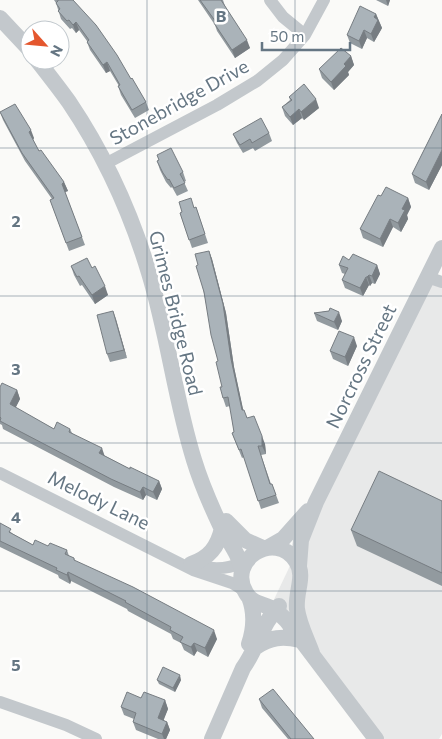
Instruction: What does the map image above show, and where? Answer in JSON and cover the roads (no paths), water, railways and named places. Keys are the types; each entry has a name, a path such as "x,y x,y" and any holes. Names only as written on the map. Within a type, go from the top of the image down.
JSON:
{"street":[{"path":"270,0 283,18 305,35"},
{"name":"Stonebridge Drive","path":"105,164 217,105 257,81 284,60 305,35 324,0"},
{"path":"0,18 20,39"},
{"name":"Grimes Bridge Road","path":"44,70 69,103 105,164 130,219 149,273 160,314 183,424 197,469 222,528 243,564 241,578 253,611 253,630 243,668"},
{"name":"Norcross Street","path":"299,566 301,540 316,502 434,279 442,248"},
{"name":"Melody Lane","path":"0,473 186,563 199,573 226,581 247,594"},
{"name":"Norcross Street","path":"266,548 284,539 316,502"},
{"name":"Grimes Bridge Road","path":"213,506 238,535 250,543 266,548 277,548 290,554 299,566"},
{"path":"186,563 204,559 212,551 222,528"},
{"path":"243,564 252,554 266,548"},
{"name":"Melody Lane","path":"186,563 217,569 243,564"},
{"path":"299,566 297,608 312,653"},
{"path":"212,739 243,668 256,647 274,607 291,599 299,587"},
{"path":"247,594 254,602 274,607 286,620 312,653 336,689 376,739"},
{"path":"256,647 277,637 300,640"},
{"path":"0,702 66,725 96,739"}]}
